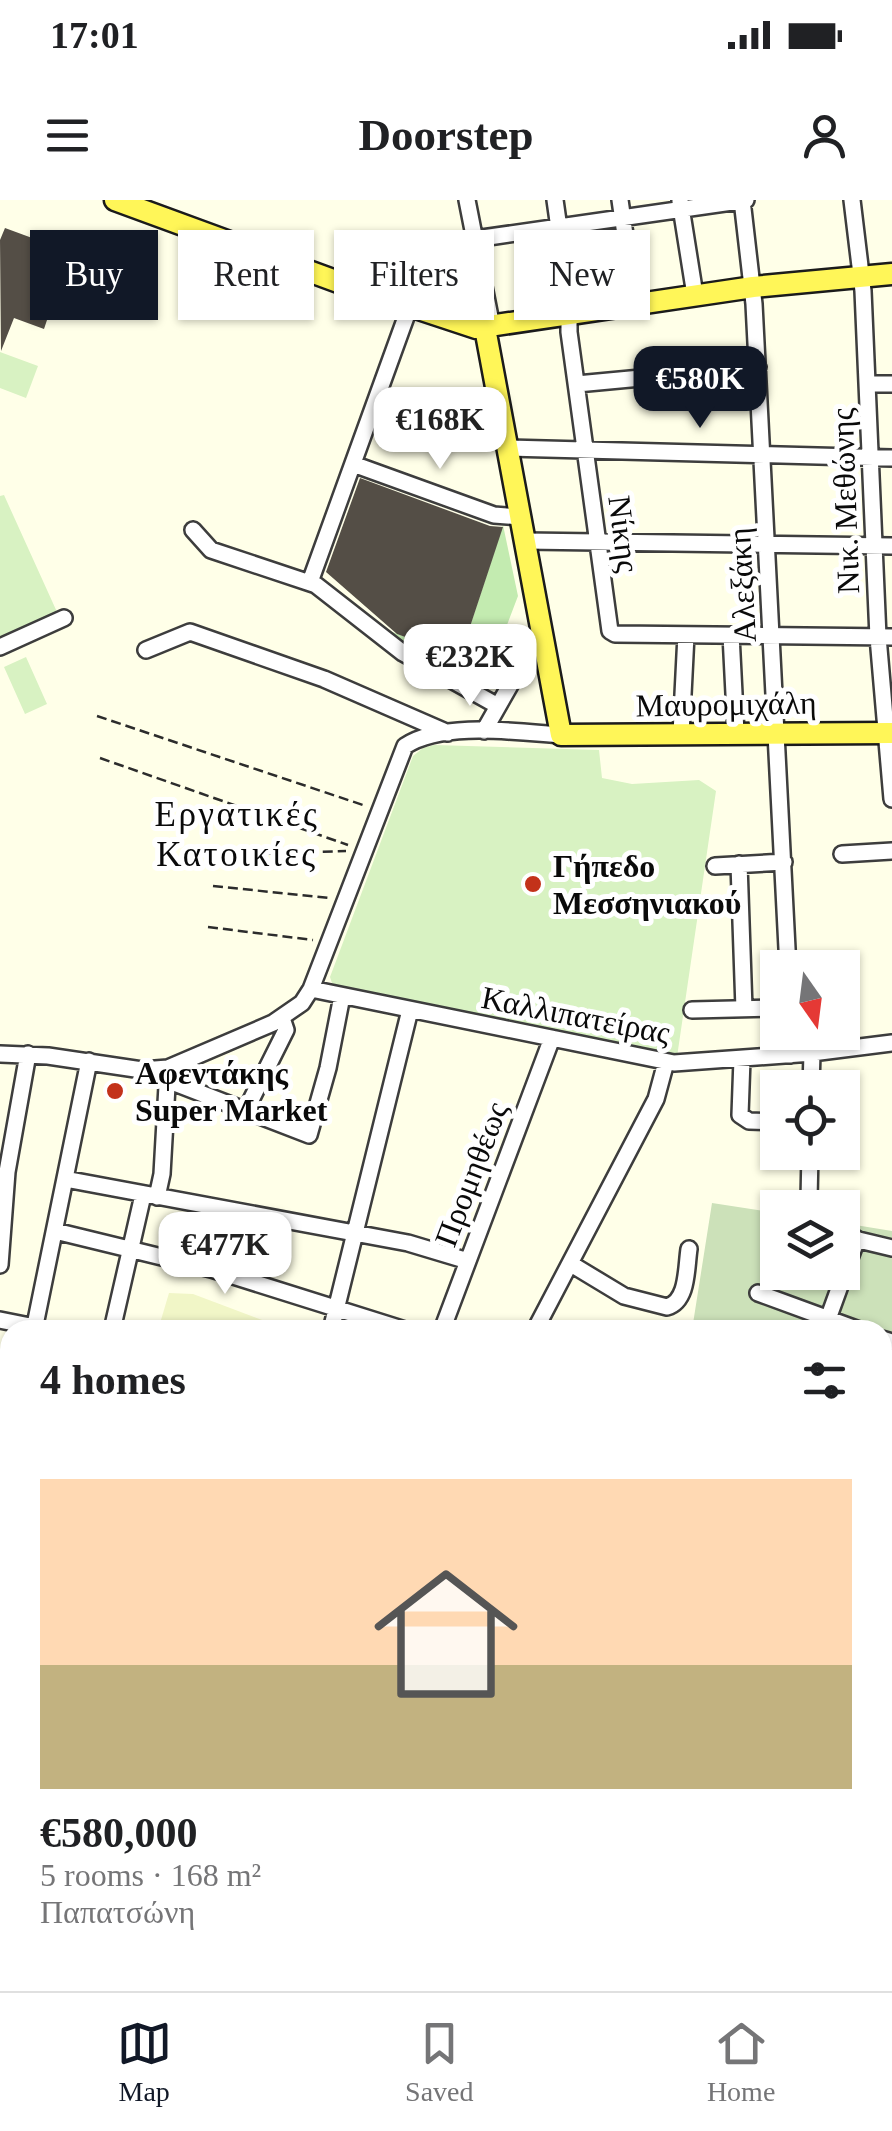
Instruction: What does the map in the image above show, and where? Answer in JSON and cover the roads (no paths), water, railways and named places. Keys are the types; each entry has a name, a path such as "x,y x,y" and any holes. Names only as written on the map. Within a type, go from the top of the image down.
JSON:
{"main road":[{"path":"115,200 164,209 334,276"},
{"path":"650,302 753,287 892,274"},
{"path":"449,320 472,328 538,320"},
{"path":"488,328 561,734"},
{"name":"Μαυρομιχάλη","path":"561,734 889,733"}],"street":[{"path":"467,200 473,230"},
{"name":"Νίκης","path":"555,200 559,230"},
{"path":"620,200 624,230"},
{"path":"494,236 622,218 680,205 743,200"},
{"name":"Αλεξάκη","path":"743,200 758,367 787,950"},
{"name":"Νικ. Μεθώνης","path":"852,200 862,276 874,546 885,637 892,799"},
{"path":"680,205 694,296"},
{"path":"310,582 405,320"},
{"path":"487,320 488,328"},
{"name":"Νίκης","path":"570,320 608,628 614,634 686,635"},
{"path":"577,384 758,367"},
{"path":"867,384 892,384"},
{"path":"508,448 892,458"},
{"path":"353,464 494,515 520,517"},
{"path":"193,530 212,550 310,582 403,653 498,706"},
{"path":"525,541 892,546"},
{"path":"0,647 64,618"},
{"path":"484,731 542,629"},
{"path":"146,650 190,632 324,679 448,733"},
{"path":"682,734 686,635 885,637"},
{"path":"731,635 736,733"},
{"path":"0,1054 28,1054 142,1070 168,1068 282,1018 302,1003 311,989 404,749 419,739 448,733 561,734"},
{"path":"842,854 892,851"},
{"path":"715,866 784,862"},
{"path":"739,864 744,1009"},
{"name":"Καλλιπατείρας","path":"311,989 666,1062 791,1055 892,1043"},
{"path":"168,1068 177,1084 309,1135 328,1068 342,996"},
{"path":"692,1010 760,1009"},
{"path":"334,1320 410,1010"},
{"path":"246,1110 286,1030 282,1018"},
{"name":"Προμηθέως","path":"446,1320 552,1038"},
{"path":"791,1050 791,1055"},
{"path":"812,1053 812,1070"},
{"path":"0,1265 7,1172 28,1054"},
{"path":"742,1059 740,1115 760,1121"},
{"path":"41,1320 54,1232 89,1061"},
{"path":"540,1320 656,1099 666,1062"},
{"path":"114,1320 132,1250 150,1196 162,1174 168,1068"},
{"path":"65,1179 432,1248 468,1261"},
{"path":"54,1232 211,1269 374,1320"},
{"path":"860,1240 892,1248"},
{"path":"570,1264 632,1299 673,1306 680,1298 689,1249"},
{"path":"827,1320 835,1290"},
{"path":"758,1293 817,1320"}],"place":[{"name":"Γήπεδο Μεσσηνιακού","path":"533,884"},
{"name":"Αφεντάκης Super Market","path":"115,1091"}],"district":[{"name":"Εργατικές Κατοικίες","path":"237,834"}]}
